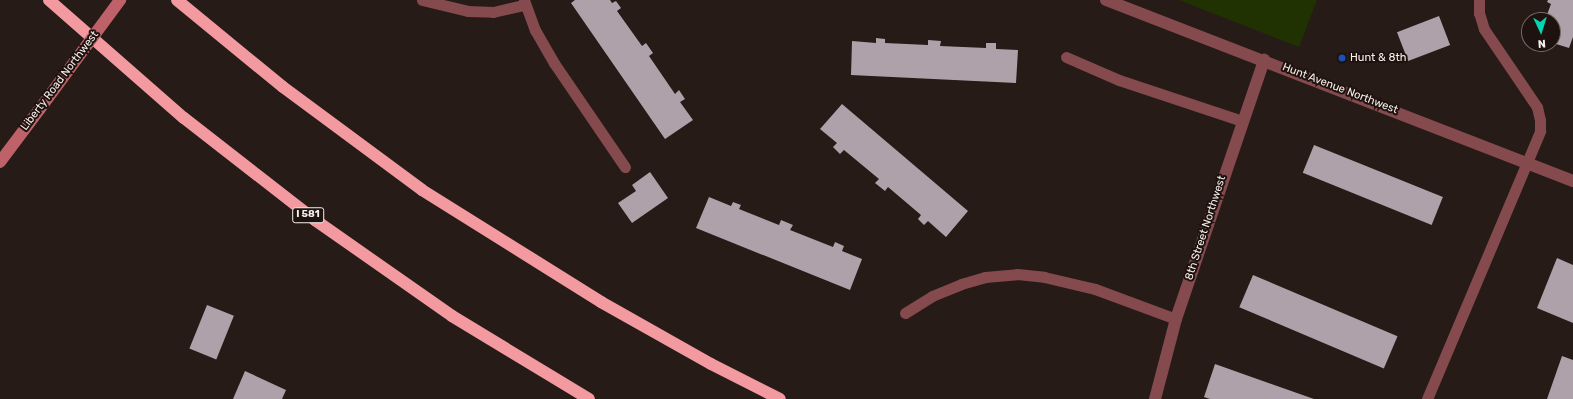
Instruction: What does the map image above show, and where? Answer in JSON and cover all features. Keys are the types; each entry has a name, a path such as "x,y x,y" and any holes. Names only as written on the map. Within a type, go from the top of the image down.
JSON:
{"highway":[{"name":"I 581","path":"49,0 189,122 315,220 452,316 589,399"},
{"path":"177,0 283,87 422,190 601,302 780,399"}],"street":[{"name":"Liberty Road Northwest","path":"0,162 120,0"},
{"name":"Hunt Avenue Northwest","path":"1106,0 1573,181"},
{"name":"8th Street Northwest","path":"1155,399 1176,319 1242,121 1264,60"}],"lane":[{"path":"422,0 468,11 493,12 524,2 554,63 625,167"},
{"path":"1427,399 1540,131 1540,120 1537,107 1484,29 1479,14 1479,0"},
{"path":"1066,57 1118,80 1242,121"},
{"path":"905,313 932,296 961,284 985,277 1016,274 1044,277 1095,289 1176,319"}],"green space":[{"path":"1179,0 1317,0 1299,47"}],"building":[{"path":"575,0 610,0 612,3 616,1 621,8 617,11 642,46 646,43 653,53 649,56 675,94 679,90 685,99 680,102 693,120 665,139 571,3"},
{"path":"1548,0 1573,0 1573,37 1569,48 1561,46 1561,12 1548,12 1551,4 1547,2"},
{"path":"1439,16 1450,45 1408,61 1397,32"},
{"path":"876,38 885,39 885,43 928,45 928,40 941,41 940,46 986,48 986,43 996,43 996,49 1018,50 1016,83 851,75 852,41 876,43"},
{"path":"842,104 968,211 946,237 928,221 924,225 918,219 921,215 888,187 885,191 875,183 879,179 844,150 840,154 833,147 837,143 820,129"},
{"path":"1314,145 1443,197 1432,225 1303,173"},
{"path":"650,172 668,198 632,223 618,203 636,191 632,185"},
{"path":"709,197 731,206 733,202 741,205 739,209 779,225 781,220 793,225 790,230 833,247 835,242 844,246 842,251 862,259 850,290 696,228"},
{"path":"1557,258 1573,265 1573,323 1537,308"},
{"path":"1253,275 1398,336 1384,369 1239,307"},
{"path":"207,305 234,316 216,359 189,349"},
{"path":"1562,356 1573,360 1573,399 1547,399"},
{"path":"1215,364 1314,399 1210,399 1204,397"},
{"path":"245,371 286,390 282,399 233,399"}],"place":[{"name":"Hunt & 8th","path":"1342,58"}]}
